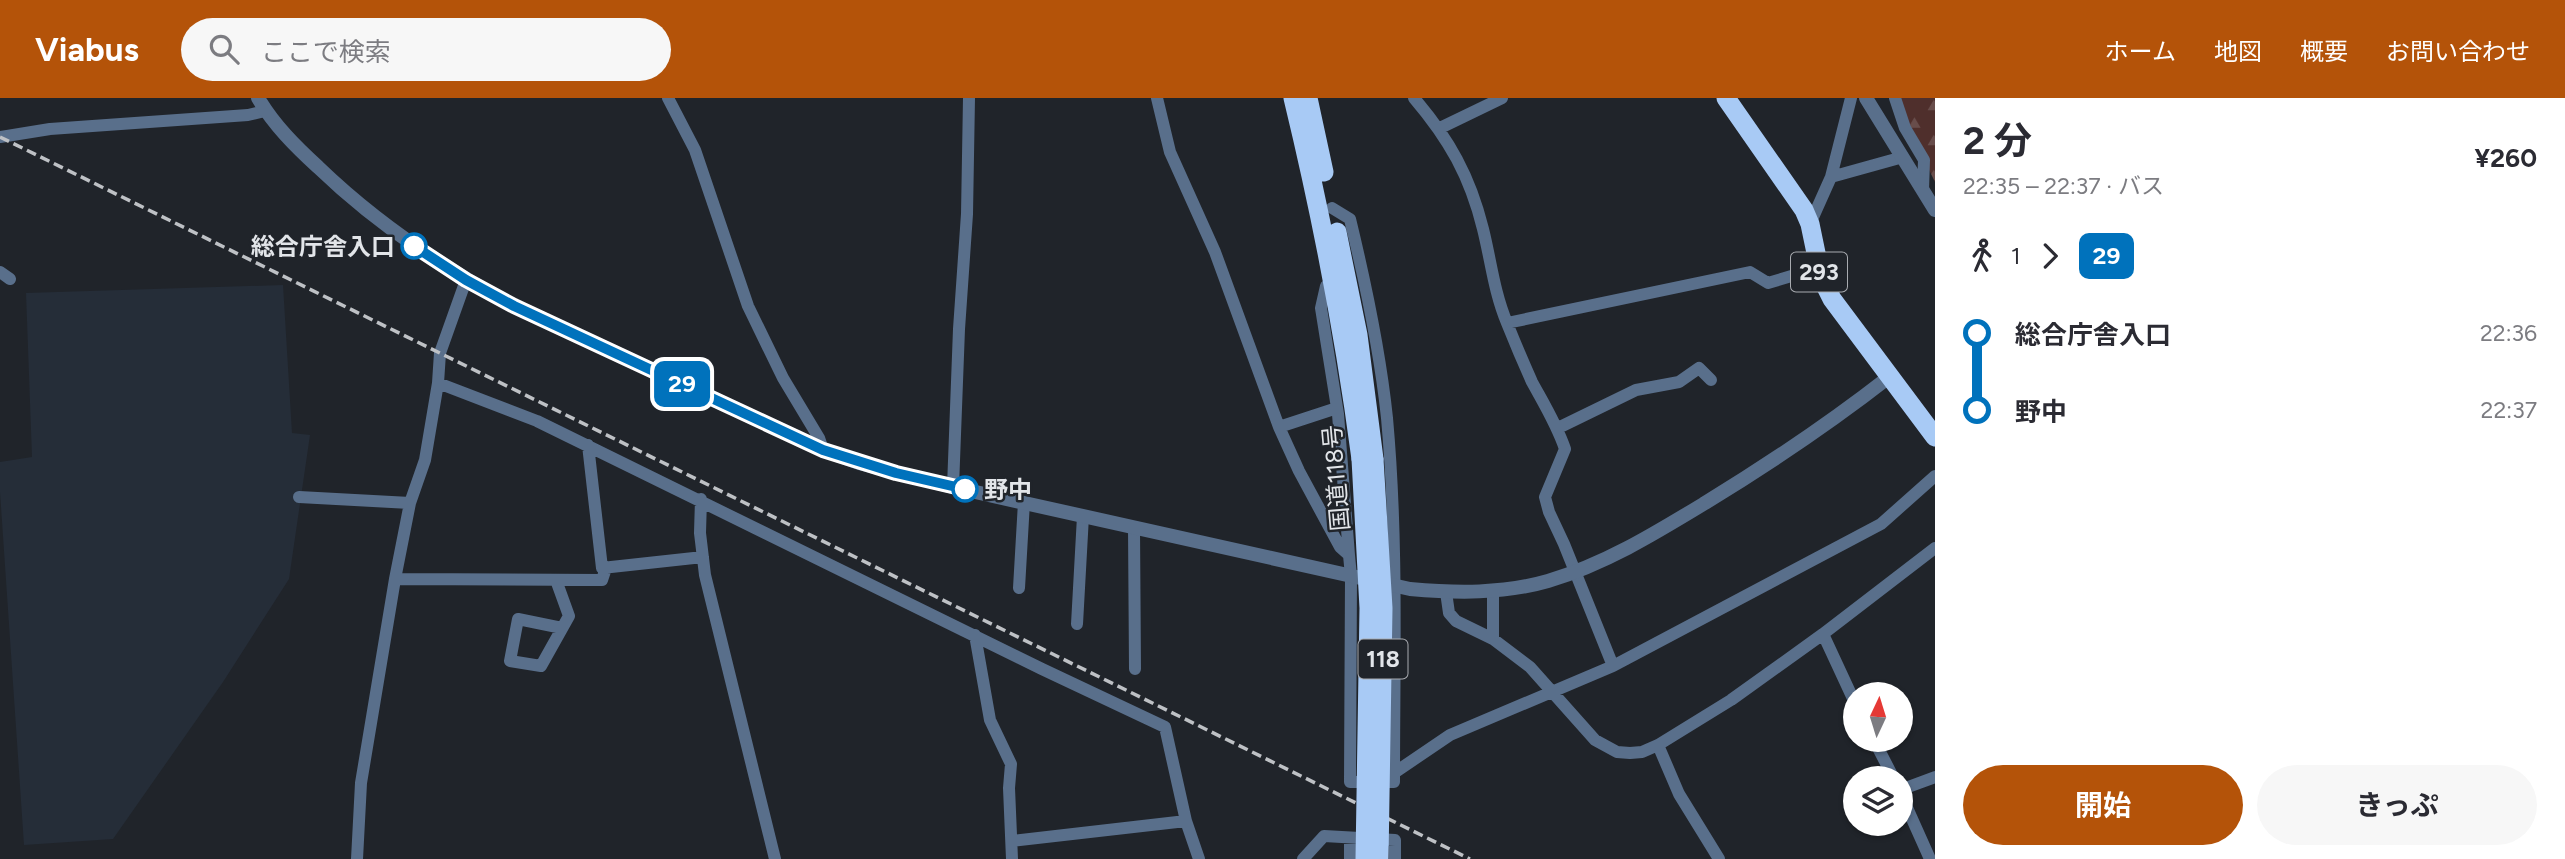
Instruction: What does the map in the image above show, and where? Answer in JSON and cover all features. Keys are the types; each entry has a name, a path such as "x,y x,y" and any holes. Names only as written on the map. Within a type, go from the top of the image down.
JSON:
{"highway":[{"name":"国道118号","path":"1293,98 1320,213 1368,459 1365,859"},
{"name":"国道118号","path":"1308,98 1358,335 1383,620 1380,859"},
{"name":"293","path":"1726,98 1810,224 1818,268 1841,314 1935,436"}],"street":[{"path":"668,98 695,150 748,306 783,378 819,438 823,450"},
{"path":"953,487 966,227 969,98"},
{"path":"1157,98 1170,152 1215,252 1279,427 1299,471 1340,547 1349,555"},
{"path":"1415,98 1440,128 1465,172 1484,230 1493,282 1507,323 1533,384 1558,428 1565,449 1545,497 1613,666"},
{"path":"1440,128 1502,98"},
{"path":"1810,224 1830,177 1851,98"},
{"path":"1866,98 1935,211"},
{"path":"1895,98 1905,128 1924,160 1923,190"},
{"path":"0,137 50,129 248,116 262,104 283,133 332,181 407,241 466,280 514,306 823,450 859,463 953,487 1396,586 1446,592 1493,591 1546,582 1576,572 1658,532 1779,458 1889,377"},
{"path":"1830,177 1903,157"},
{"path":"1332,208 1350,219 1374,331 1388,428 1396,586 1394,782 1350,782 1351,576 1337,408 1321,308 1326,286 1333,283"},
{"path":"1507,323 1750,272 1768,283 1818,268"},
{"path":"356,859 361,783 395,579 410,503 425,460 438,383 440,353 466,280"},
{"path":"1558,428 1636,390 1679,382 1699,368 1711,380"},
{"path":"438,383 537,421 588,445 1165,727 1186,821 1199,859"},
{"path":"1279,427 1337,408"},
{"path":"588,445 602,568 703,557"},
{"path":"1394,773 1450,735 1613,666 1881,524 1935,476"},
{"path":"299,497 410,503"},
{"path":"701,499 700,533 705,575 775,859"},
{"path":"1019,588 1024,502"},
{"path":"1077,624 1083,516"},
{"path":"1134,528 1135,669"},
{"path":"1446,592 1449,613 1456,621 1493,639 1530,667 1586,731 1604,747 1630,753 1658,745 1731,700 1935,548"},
{"path":"395,579 602,580 606,568"},
{"path":"556,580 569,615 562,628 541,666 510,661 518,619 562,628"},
{"path":"1493,591 1493,639"},
{"path":"1823,634 1845,682"},
{"path":"975,635 990,720 1011,764 1009,788 1012,859"},
{"path":"1658,745 1679,794 1719,859"},
{"path":"1913,786 1935,777"},
{"path":"1913,820 1930,859"},
{"path":"1012,841 1186,821"},
{"path":"1303,859 1324,836 1395,841 1395,859"},
{"path":"1350,838 1350,859"}],"shaded area":[{"path":"283,285 292,433 310,435 289,579 223,682 113,839 24,845 0,462 32,457 26,293"}],"green space":[{"path":"1889,98 1935,98 1935,182 1903,117"}],"railway":[{"path":"0,137 1470,859"}],"bus line":[{"name":"29","path":"414,246 466,280 514,306 823,450 859,463 965,489"}],"place":[{"name":"総合庁舎入口","path":"414,246"},
{"name":"野中","path":"965,489"}]}
